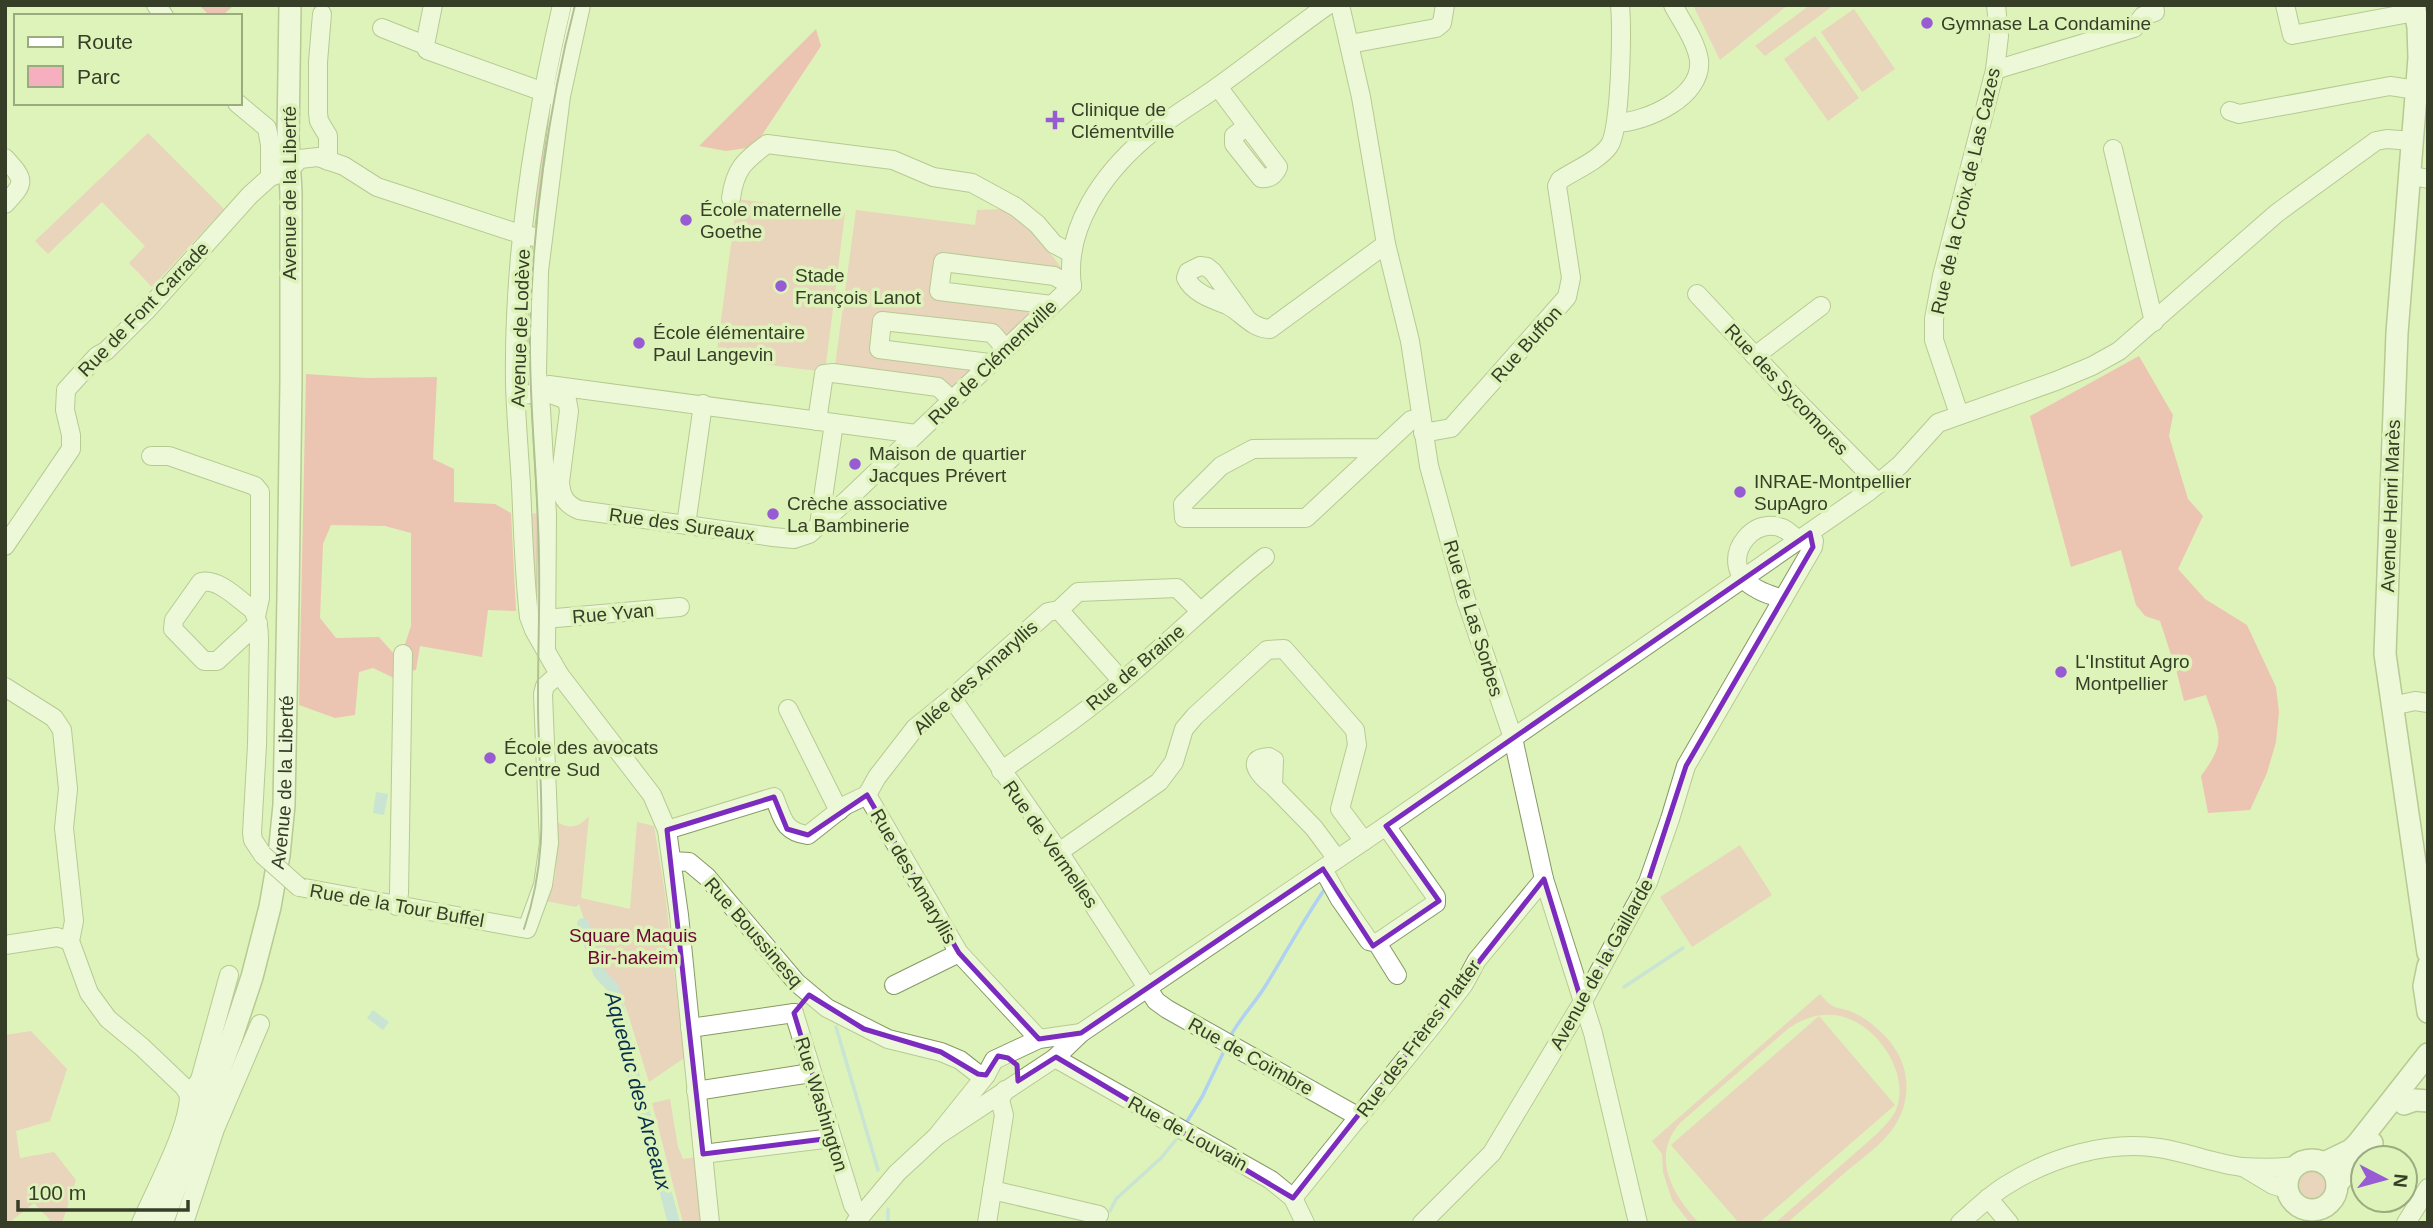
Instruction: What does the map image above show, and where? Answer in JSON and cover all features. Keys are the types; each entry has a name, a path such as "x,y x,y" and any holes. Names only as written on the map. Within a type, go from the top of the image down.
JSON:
{"main road":[{"name":"Avenue de la Liberté","path":"164,1223 252,978 270,907 279,855 285,792 293,5"},
{"name":"Avenue Henri Marès","path":"2414,8 2424,53 2412,141 2419,177 2398,333 2385,654 2428,953"},
{"name":"Avenue de la Liberté","path":"290,381 299,278 301,194 291,166"},
{"path":"2428,966 2424,986 2428,1012"},
{"path":"2324,1164 2351,1150 2358,1143 2428,1054"},
{"path":"2337,1184 2428,1076"},
{"path":"2404,1104 2415,1100 2428,1101"},
{"path":"2310,1160 2324,1164 2333,1172 2336,1190 2331,1202 2308,1216 2291,1200 2287,1189 2288,1176 2296,1166 2310,1160"}],"street":[{"path":"433,5 425,45 427,50 542,92 561,96"},
{"name":"Avenue de Lodève","path":"562,5 542,92 523,235 516,390 527,602 534,630 559,674 645,784 659,807 667,830 710,1223"},
{"name":"Avenue de Lodève","path":"546,649 547,536 537,373 537,327 542,238 561,96 581,5"},
{"name":"Rue de Clémentville","path":"540,389 703,404 916,434 1072,286 1069,266 1080,226 1094,196 1119,163 1147,137 1328,5"},
{"name":"Rue de Las Sorbes","path":"1340,5 1350,44 1386,244 1410,341 1429,466 1465,600 1513,738 1544,880 1607,1088 1638,1223"},
{"path":"1350,44 1436,28 1442,23 1445,5"},
{"name":"Rue Buffon","path":"1422,425 1451,428 1567,297 1571,278 1557,186 1560,180 1606,149 1613,140 1621,34 1620,5"},
{"path":"1616,123 1639,121 1667,106 1686,92 1697,79 1699,59 1696,49 1673,5"},
{"name":"Rue de la Croix de Las Cazes","path":"1959,414 1934,340 1934,319 1942,276 1995,70 1999,36 1996,5"},
{"path":"1995,70 2134,28 2143,16 2155,12 2154,5"},
{"path":"2285,5 2292,35 2414,8"},
{"path":"322,14 318,113 329,141 328,161"},
{"path":"383,29 425,45"},
{"path":"2230,111 2239,114 2390,86 2417,90"},
{"path":"1218,87 1247,126"},
{"path":"239,105 267,128 270,145 291,166 318,157 344,166 377,187 523,235 542,238"},
{"path":"858,1219 897,1173 937,1136 1055,1058 1082,1033 1387,826 1879,484 1938,423 2056,381 2119,351 2277,213 2340,166 2379,139 2412,141"},
{"path":"731,198 737,172 767,144 892,160 933,177 972,183 1016,207 1037,224 1054,244 1071,253"},
{"path":"2113,149 2154,322"},
{"path":"5,158 20,174 22,181 20,188 5,204"},
{"name":"Rue de Font Carrade","path":"5,546 71,449 71,435 65,410 66,390 97,356 106,351 146,311 250,195 291,166"},
{"path":"1247,319 1260,328 1272,328 1386,244"},
{"path":"1052,305 939,291 943,262 1054,276 1072,286"},
{"name":"Rue des Sycomores","path":"1697,293 1879,484"},
{"path":"1755,356 1821,306"},
{"path":"989,363 878,349 883,321 992,334 1005,348"},
{"path":"819,524 825,422 824,374 938,387 951,399"},
{"name":"Rue des Sureaux","path":"516,390 540,389 567,400 569,411 561,492 565,501 579,510 794,539 809,534 916,434"},
{"path":"687,525 703,404"},
{"path":"1381,448 1253,449 1221,466 1183,504 1184,518 1306,518 1381,448 1411,420 1422,425"},
{"name":"Rue de la Tour Buffel","path":"151,456 169,456 255,486 260,492 257,745 252,833 253,841 262,855 299,887 527,929 543,886 549,843 543,694 545,686 559,674"},
{"path":"1783,599 1756,589 1744,578 1737,560 1742,542 1748,533 1770,526 1804,537"},
{"name":"Avenue de la Gaillarde","path":"1422,1223 1492,1153 1582,1003 1648,882 1685,766 1813,547 1814,541 1804,537"},
{"name":"Rue de Braine","path":"1001,771 1122,681 1265,556"},
{"path":"205,581 215,582 253,610 257,620 213,662 204,661 173,629 174,620 201,582 205,581"},
{"path":"1059,610 1078,592 1177,588 1200,611"},
{"name":"Rue Yvan","path":"545,619 680,607"},
{"name":"Allée des Amaryllis","path":"867,795 877,776 915,728 1048,612 1059,610 1122,681"},
{"path":"1059,852 1159,782 1174,762 1184,729 1267,650 1284,649 1355,730 1357,745 1340,809 1314,828"},
{"path":"397,906 403,654"},
{"path":"5,687 54,718 62,730 68,789 64,828 74,921 70,941 84,983 100,1010 189,1095"},
{"name":"Rue de Vermelles","path":"952,698 1150,989"},
{"path":"2392,706 2415,701 2428,703"},
{"path":"788,709 839,811"},
{"path":"1273,786 1314,828 1330,864 1339,898 1370,941 1377,943 1397,975"},
{"name":"Rue des Amaryllis","path":"667,830 774,797 787,828 794,834 808,835 839,811 867,795 959,953 1039,1039"},
{"path":"1340,809 1364,841"},
{"path":"1377,943 1436,903 1436,897 1387,826"},
{"name":"Rue Boussinesq","path":"672,861 689,862 707,877 807,993 827,1008 864,1029 888,1039 941,1052 960,1060 978,1074 986,1075"},
{"name":"Rue des Frères Platter","path":"1288,1193 1359,1117 1464,984 1476,960 1544,880"},
{"path":"5,945 57,937 70,941"},
{"path":"894,985 959,953"},
{"path":"141,1223 183,1127 189,1108 189,1095 200,1080 229,975"},
{"name":"Rue de Coïmbre","path":"1150,989 1156,1001 1167,1009 1359,1117"},
{"name":"Rue Washington","path":"807,993 794,1013 858,1219"},
{"path":"690,1028 794,1013"},
{"path":"184,1223 215,1129 260,1024"},
{"path":"937,1136 986,1075 990,1064 1000,1056 1039,1039 1082,1033"},
{"path":"987,1223 1004,1115 1000,1100 1011,1085 1017,1065 1000,1056"},
{"name":"Rue de Louvain","path":"1055,1058 1288,1193"},
{"path":"696,1091 811,1073"},
{"path":"986,1075 991,1086 1011,1085"},
{"path":"703,1154 832,1138"},
{"path":"1967,1221 1988,1198 2035,1169 2083,1153 2115,1147 2157,1147 2243,1167 2296,1166"},
{"path":"2243,1167 2273,1185 2287,1189"},
{"path":"2406,1223 2428,1188"},
{"path":"992,1190 1099,1214"},
{"path":"1288,1193 1305,1223"},
{"path":"1988,1198 2009,1223"}],"highlighted area":[{"path":"1810,533 1813,547 1686,766 1648,882 1582,1003 1544,879 1293,1198 1056,1057 1018,1081 1017,1065 1008,1058 998,1056 986,1075 978,1074 941,1052 864,1029 809,995 794,1013 832,1138 703,1154 667,830 774,797 787,829 808,835 867,795 959,953 1039,1039 1081,1033 1323,869 1373,946 1439,901 1386,826"}],"green space":[{"path":"1693,5 1788,5 1720,60"},
{"path":"1810,5 1834,5 1765,56 1755,46"},
{"path":"1854,9 1895,69 1862,92 1821,32"},
{"path":"1815,36 1859,98 1828,121 1784,59"},
{"path":"545,102 556,105 542,210 531,209"},
{"path":"148,133 224,209 152,287 129,263 145,246 102,202 48,254 35,241"},
{"name":"Stade François Lanot","path":"737,199 845,213 825,372 716,358"},
{"path":"1004,209 1036,234 1065,273 944,258 935,295 1037,311 1008,336 996,327 881,316 877,355 974,368 954,390 944,379 835,366 856,210 975,225 977,210"},
{"path":"526,250 537,252 533,370 522,370"},
{"path":"544,513 542,596 536,626 524,514"},
{"name":"Square Maquis Bir-hakeim","path":"589,816 581,898 630,909 637,822 654,826 665,893 684,1058 649,1082 628,1014 615,982 601,970 579,904 576,907 546,901 555,874 557,822 574,826"},
{"path":"1740,845 1772,895 1692,947 1660,897"},
{"path":"1820,994 1834,1006 1868,1021 1886,1037 1902,1061 1907,1088 1901,1114 1894,1127 1876,1147 1787,1223 1775,1223 1878,1133 1894,1114 1899,1101 1899,1081 1895,1067 1870,1031 1858,1023 1832,1015 1804,1020 1789,1028 1680,1123 1671,1136 1666,1162 1668,1175 1681,1200 1699,1223 1690,1223 1672,1200 1663,1172 1662,1154 1652,1141"},
{"path":"1819,1016 1895,1105 1759,1223 1739,1223 1671,1145"},
{"path":"31,1031 67,1069 50,1121 16,1131 20,1158 54,1152 76,1180 62,1223 44,1223 50,1220 34,1203 9,1223 5,1223 5,1035"},
{"path":"670,1099 678,1147 683,1159 697,1157 700,1223 683,1223 652,1103"},
{"path":"2312,1168 2325,1173 2330,1186 2325,1199 2312,1204 2299,1199 2294,1186 2299,1173"}],"shaded area":[{"path":"199,5 234,5 224,14 208,14"},
{"path":"816,29 821,46 754,147 726,151 699,146"},
{"path":"2139,356 2173,415 2169,436 2188,499 2203,516 2178,569 2205,599 2247,625 2276,687 2279,712 2276,742 2267,773 2250,810 2208,813 2201,776 2215,753 2218,737 2206,695 2184,701 2160,621 2145,616 2136,605 2121,550 2071,567 2030,416"},
{"path":"306,374 367,378 437,377 433,459 454,469 454,502 495,504 511,513 516,611 488,610 482,657 420,646 416,670 409,671 405,644 411,626 411,533 385,526 331,525 323,544 320,618 336,638 379,637 394,654 394,678 373,668 359,672 355,715 335,718 299,705"}],"water":[{"path":"376,792 388,794 384,815 373,813"},
{"path":"373,1010 389,1022 383,1030 367,1018"}],"waterway":[{"path":"1231,1035 1266,985 1324,890"},
{"name":"Aqueduc des Arceaux","path":"583,924 599,973 614,989 631,1065 674,1223"},
{"path":"1624,987 1683,948"},
{"path":"836,1027 878,1170"},
{"path":"1186,1123 1225,1049"},
{"path":"1110,1211 1116,1199 1161,1158 1179,1136"},
{"path":"888,1209 888,1223"}],"tram line":[{"path":"524,929 538,869 542,812 538,725 539,546 530,358 531,293 549,127 575,5"}],"place":[{"name":"Gymnase La Condamine","path":"1927,23"},
{"name":"Clinique de Clémentville","path":"1055,120"},
{"name":"École maternelle Goethe","path":"686,220"},
{"name":"Stade François Lanot","path":"781,286"},
{"name":"École élémentaire Paul Langevin","path":"639,343"},
{"name":"Maison de quartier Jacques Prévert","path":"855,464"},
{"name":"INRAE-Montpellier SupAgro","path":"1740,492"},
{"name":"Crèche associative La Bambinerie","path":"773,514"},
{"name":"L'Institut Agro Montpellier","path":"2061,672"},
{"name":"École des avocats Centre Sud","path":"490,758"}]}
